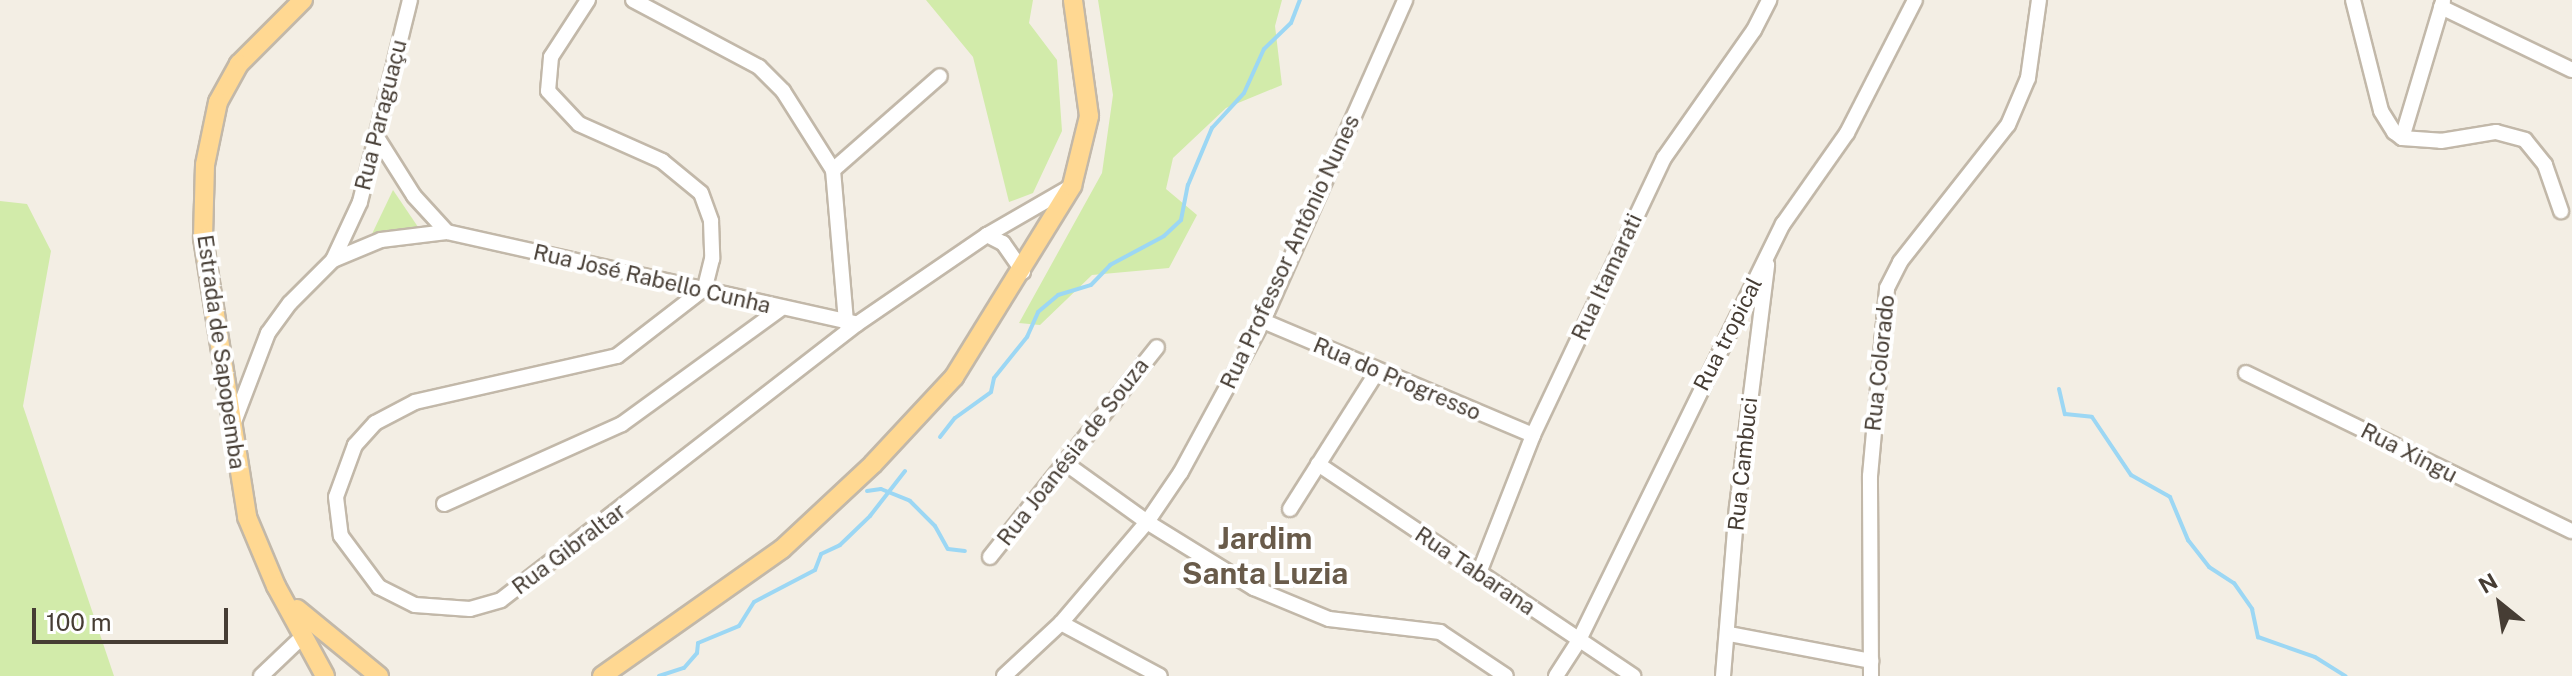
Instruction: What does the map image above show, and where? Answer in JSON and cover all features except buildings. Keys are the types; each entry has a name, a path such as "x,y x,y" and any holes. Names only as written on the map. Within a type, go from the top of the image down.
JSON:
{"main road":[{"name":"Estrada de Sapopemba","path":"303,0 239,64 211,126 203,238 230,433 247,517 276,586 325,676"},
{"path":"602,674 782,549 823,514 954,377 1023,272 1072,186 1089,116 1073,0"},
{"path":"276,586 336,645 379,676"}],"street":[{"name":"Rua Paraguaçu","path":"230,433 268,333 290,303 333,260 360,202 410,0"},
{"path":"588,0 551,57 548,91 579,124 662,161 701,193 711,221 712,259 705,288"},
{"path":"633,0 759,67 783,91 833,170 852,323"},
{"name":"Rua Professor Antônio Nunes","path":"1004,676 1061,623 1147,522 1181,472 1263,321 1405,0"},
{"name":"Rua Itamarati","path":"1479,573 1533,435 1664,158 1754,30 1769,0"},
{"name":"Rua tropical","path":"1556,676 1578,642 1769,253 1865,102 1915,0"},
{"name":"Rua Colorado","path":"1871,668 1870,476 1887,288 1900,262 2008,125 2028,78 2039,0"},
{"path":"2353,0 2381,111 2402,138 2441,141 2496,132 2517,137 2540,157 2561,211"},
{"path":"2402,138 2442,4 2572,70"},
{"path":"833,170 940,76"},
{"path":"378,139 414,196 447,232"},
{"name":"Rua Gibraltar","path":"705,288 617,356 438,396 375,423 355,445 336,497 341,536 356,562 379,587 415,605 470,609 501,600 852,323 987,235 1072,186"},
{"name":"Rua José Rabello Cunha","path":"333,260 381,240 447,232 852,323"},
{"path":"987,235 1003,243 1023,272"},
{"name":"Rua Cambuci","path":"1723,676 1729,634 1737,507 1769,253"},
{"path":"444,504 622,424 780,309"},
{"name":"Rua do Progresso","path":"1263,321 1377,372 1533,435"},
{"name":"Rua Joanésia de Souza","path":"990,557 1157,347"},
{"path":"1290,509 1377,372"},
{"name":"Rua Xingu","path":"2246,373 2572,531"},
{"path":"1065,463 1147,522 1300,610 1440,632 1506,676"},
{"name":"Rua Tabarana","path":"1318,464 1578,642 1633,676"},
{"path":"1061,623 1160,676"},
{"path":"1729,634 1871,668"},
{"path":"261,676 304,635"}],"green space":[{"path":"926,0 1033,0 1029,23 1057,60 1062,131 1033,193 1009,202 973,57"},
{"path":"1098,0 1282,0 1275,26 1282,85 1226,108 1173,158 1166,189 1197,215 1169,268 1092,275 1040,325 1019,323 1102,173 1113,95"},
{"path":"393,190 418,227 371,236"},
{"path":"0,201 27,204 51,251 23,406 114,676 0,676"}],"waterway":[{"path":"940,437 955,418 991,392 994,378 1027,337 1038,312 1058,295 1091,285 1110,265 1164,236 1181,220 1188,185 1212,128 1244,93 1264,49 1291,23 1300,0"},
{"path":"2059,389 2065,414 2092,417 2131,475 2170,497 2188,540 2209,567 2234,583 2252,609 2258,637 2315,657 2345,676"},
{"path":"659,676 684,668 697,653 698,643 739,626 754,602 815,570 821,554 840,545 870,516 905,471"},
{"path":"867,491 881,489 910,501 935,526 948,549 965,551"}],"district":[{"name":"Jardim Santa Luzia","path":"1265,555"}]}
